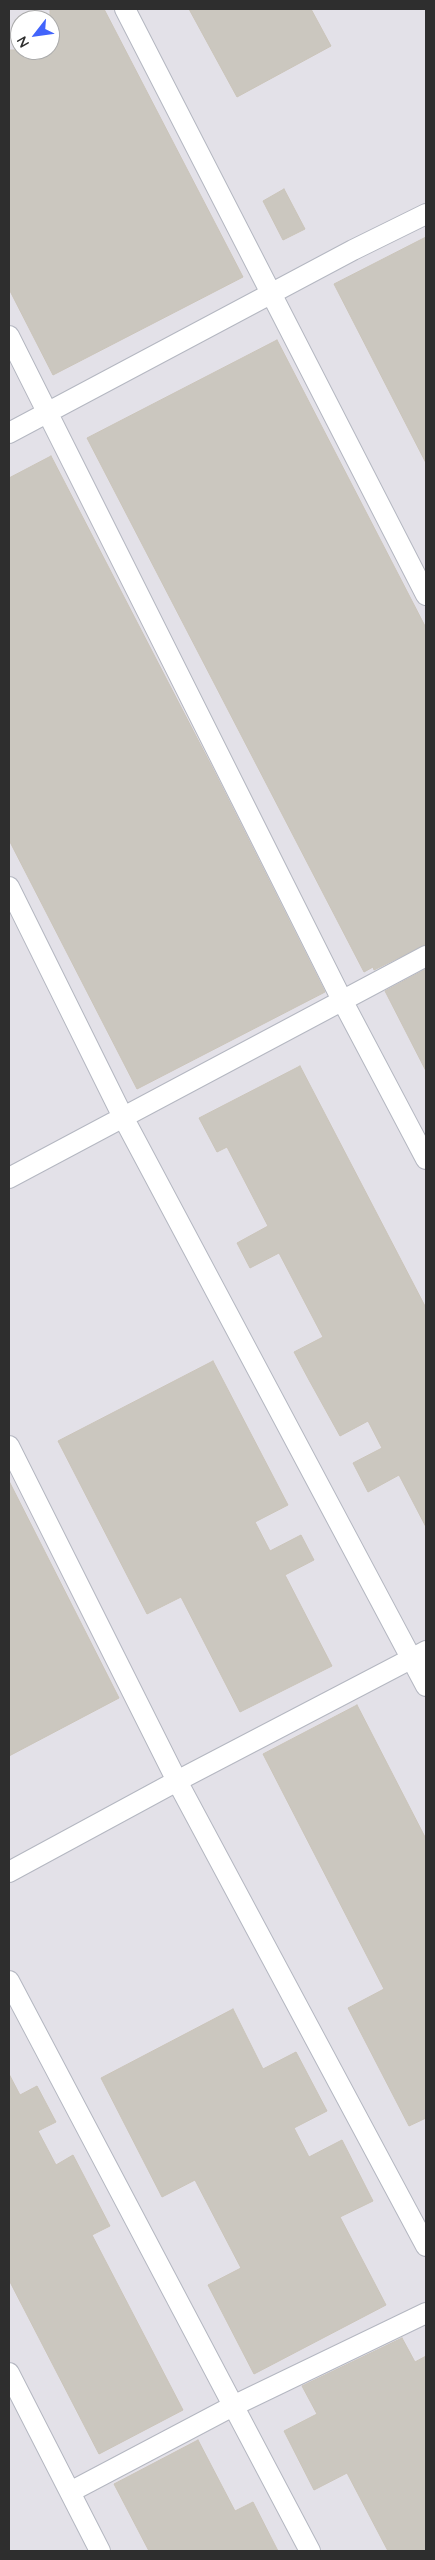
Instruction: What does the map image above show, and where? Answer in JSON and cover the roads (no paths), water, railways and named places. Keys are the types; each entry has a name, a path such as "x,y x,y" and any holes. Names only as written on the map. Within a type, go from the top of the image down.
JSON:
{"street":[{"path":"125,9 426,595"},
{"path":"9,433 426,214"},
{"path":"9,336 49,412 342,1000 426,1160"},
{"path":"9,887 123,1117 419,1655 426,1686"},
{"path":"9,1178 426,956"},
{"path":"9,1446 177,1781 426,2246"},
{"path":"9,1872 177,1781 419,1655"},
{"path":"9,1981 310,2551"},
{"path":"70,2492 233,2406 426,2314"},
{"path":"9,2373 100,2551"}]}
